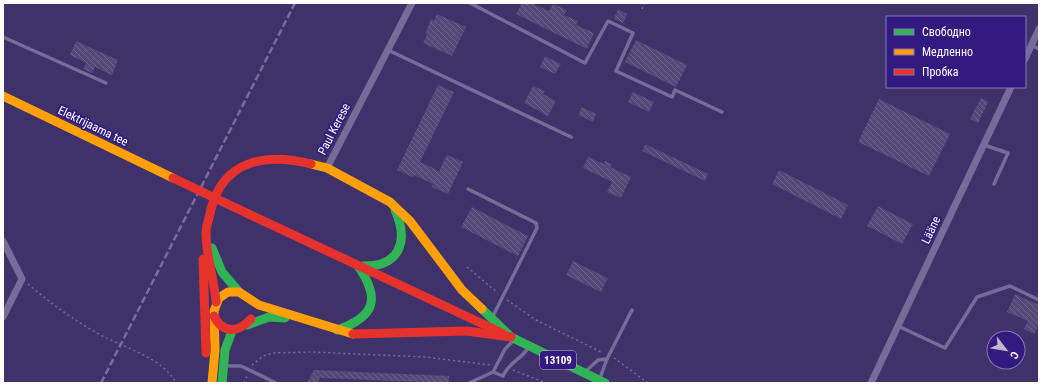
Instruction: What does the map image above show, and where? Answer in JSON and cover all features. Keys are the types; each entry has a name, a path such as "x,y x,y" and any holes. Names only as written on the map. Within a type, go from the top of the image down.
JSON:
{"main road":[{"name":"Elektrijaama tee","path":"3,96 356,265"},
{"name":"Paul Kerese","path":"206,383 203,242 214,198 228,177 237,168 249,162 283,159 328,168"},
{"path":"328,168 390,202 410,221 462,290 513,338"},
{"path":"356,265 368,266 386,263 394,257 401,247 403,228 400,218 390,202"},
{"name":"Paul Kerese","path":"206,228 218,264 227,280 239,292"},
{"name":"Paul Kerese","path":"206,228 208,262 215,288 216,302"},
{"path":"337,330 353,326 361,321 371,306 372,290 368,281 356,265"},
{"name":"13109","path":"356,265 513,338 602,382"},
{"path":"212,383 215,350 214,316 216,302 228,292 239,292 244,294 252,301 312,323 361,335 467,331 513,338"},
{"path":"214,316 220,326 232,331 241,329 247,324 253,313 252,301"},
{"path":"247,324 269,317 312,323"},
{"path":"222,383 225,350 232,331"}],"street":[{"name":"Paul Kerese","path":"328,168 412,3"},
{"path":"1026,57 1039,29"},
{"name":"Lääne","path":"871,383 1012,88"},
{"path":"3,241 22,279 3,317"}],"lane":[{"path":"470,3 586,63 608,21 633,33 616,71 672,97 675,90 722,112"},
{"path":"3,37 106,83"},
{"path":"1031,45 1039,49"},
{"path":"387,50 571,137"},
{"path":"984,145 1008,153 994,184"},
{"path":"468,190 536,223 537,228 492,319"},
{"path":"898,326 945,348 977,297 1010,286 1039,300"},
{"path":"602,382 608,358 632,310"},
{"path":"498,336 505,348"},
{"path":"469,383 493,372 505,348 513,338"},
{"path":"493,372 503,376 506,368 515,360 524,355 529,346"},
{"path":"584,373 598,360 608,358"},
{"path":"224,366 241,366 276,383"}],"path":[{"path":"642,9 645,3"},
{"path":"467,267 503,297 536,320 608,358 648,383"},
{"path":"22,279 75,320 114,343 138,350 155,362 173,378 176,383"},
{"path":"244,383 257,360 273,352 426,357 477,362 496,366"},
{"path":"506,368 546,383"}],"building":[{"path":"522,3 531,3 549,11 553,4 567,10 564,15 578,21 576,25 594,33 587,49 516,14"},
{"path":"618,9 627,14 623,23 614,19"},
{"path":"437,14 466,27 452,56 423,43 427,35 425,34 431,19 434,21"},
{"path":"636,40 687,65 676,87 625,62"},
{"path":"76,41 118,60 112,75 95,67 92,73 83,69 86,63 70,55"},
{"path":"545,56 561,64 555,74 540,67"},
{"path":"438,85 454,92 420,162 439,171 447,155 463,162 448,194 432,187 433,184 414,175 412,177 397,170"},
{"path":"533,86 545,91 543,94 556,101 548,116 524,103"},
{"path":"633,92 654,102 649,112 628,102"},
{"path":"981,98 988,102 978,123 970,119"},
{"path":"879,99 950,134 929,176 858,142"},
{"path":"582,107 596,114 593,122 578,115"},
{"path":"645,144 708,174 705,181 642,151"},
{"path":"588,157 604,164 605,161 612,164 610,167 631,177 621,198 607,192 612,182 583,168"},
{"path":"779,170 848,205 841,219 772,184"},
{"path":"878,206 913,224 902,244 867,226"},
{"path":"472,207 528,236 518,256 461,227"},
{"path":"573,261 608,278 601,292 566,275"},
{"path":"1015,294 1039,305 1039,324 1034,334 1024,329 1028,321 1007,312"},
{"path":"314,370 449,376 449,383 320,378 318,383 307,383"}],"railway":[{"path":"101,383 295,3"}],"traffic: fast":[{"path":"363,266 376,265 386,262 393,257 398,250 401,242 401,232 395,210"},
{"path":"212,248 222,272 239,292"},
{"path":"337,330 360,319 370,306 370,288 358,266"},
{"path":"482,309 511,337 605,383"},
{"path":"247,325 269,317 285,318"},
{"path":"222,383 225,350 232,331"}],"traffic: slow":[{"path":"3,96 173,178"},
{"path":"311,164 327,168 390,202 410,221 462,290 482,309"},
{"path":"212,383 215,350 214,311 219,298 228,292 239,292 259,305 353,334"}],"traffic: jam":[{"path":"216,302 207,251 206,230 217,192 226,179 237,170 249,164 263,160 279,159 311,164"},
{"path":"173,178 238,209"},
{"path":"238,209 502,333"},
{"path":"203,259 206,353"},
{"path":"214,316 222,326 231,330 241,327 251,319"},
{"path":"353,334 467,331 511,337"}]}
